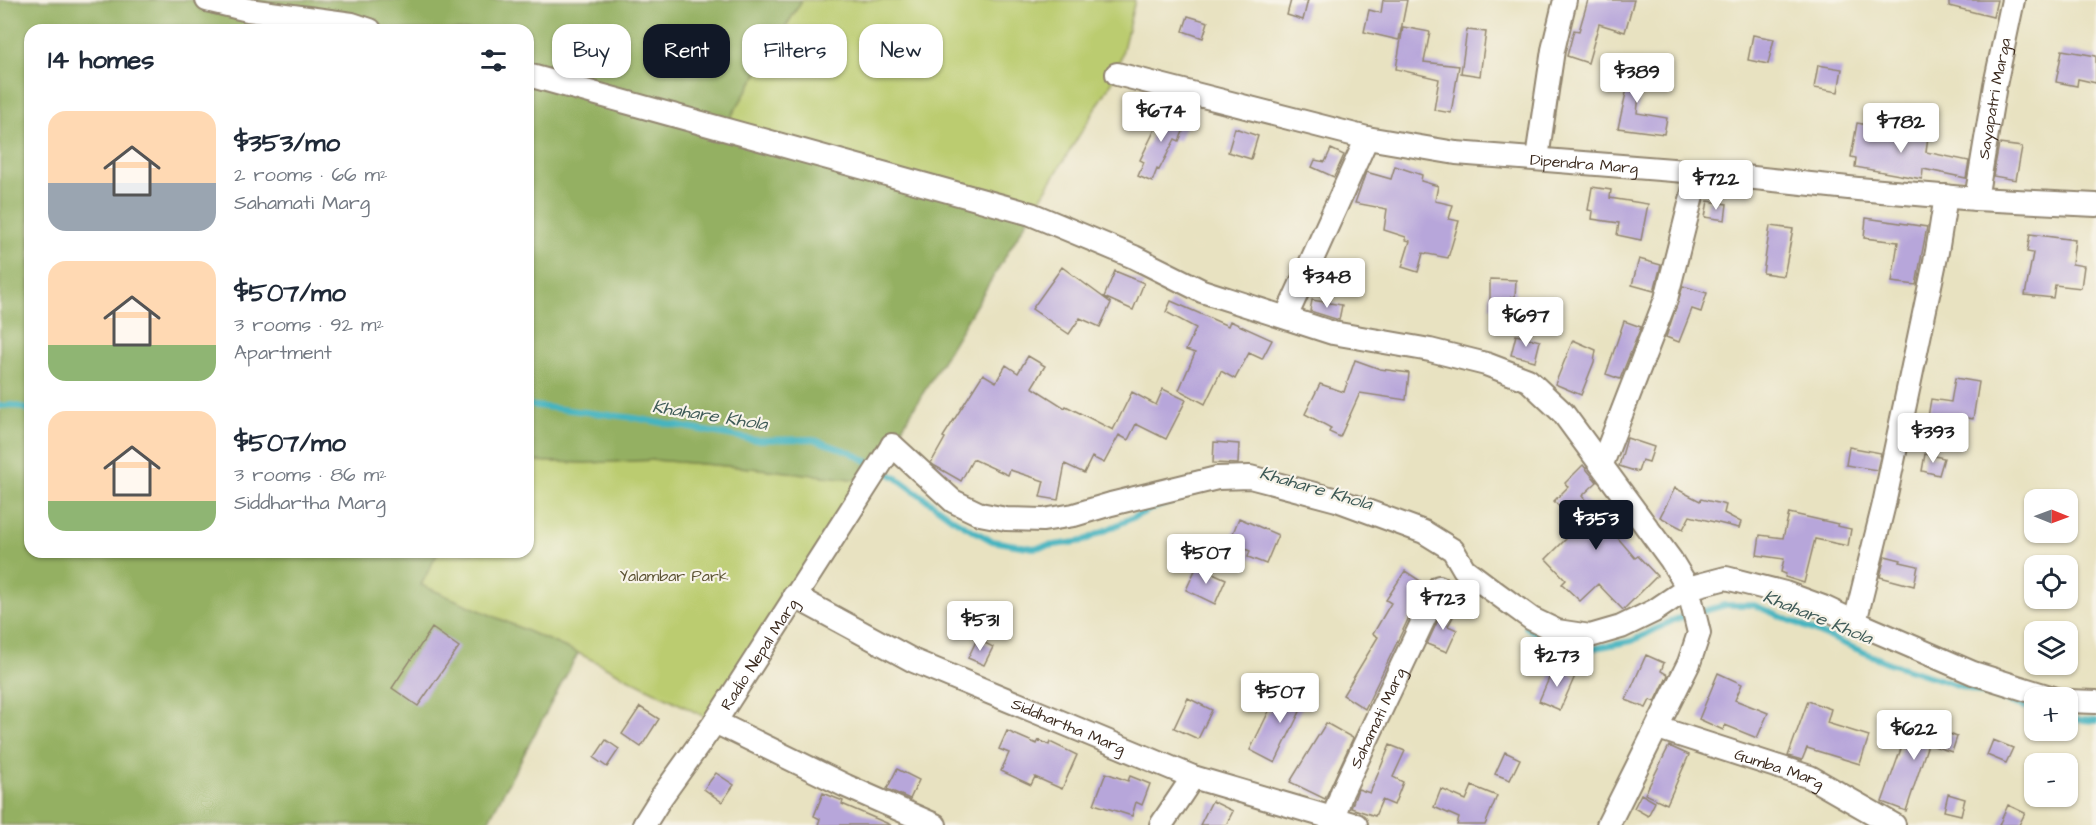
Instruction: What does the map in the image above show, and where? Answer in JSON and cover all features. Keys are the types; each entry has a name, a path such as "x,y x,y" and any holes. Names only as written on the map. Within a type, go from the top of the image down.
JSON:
{"street":[{"path":"207,0 248,10 352,24"},
{"path":"1537,158 1553,50 1565,0"},
{"name":"Sayapatri Marga","path":"1976,199 1995,85 2013,0"},
{"name":"Dipendra Marg","path":"1117,74 1367,138 1456,153 1698,172 1976,199 2096,205"},
{"path":"534,77 1031,214 1134,257 1202,291 1333,333 1430,350 1486,364 1528,380 1563,413 1671,560 1690,594 1699,633 1689,663 1608,825"},
{"path":"1286,317 1367,138"},
{"path":"1602,464 1666,298 1698,172"},
{"path":"1855,622 1886,493 1937,252 1946,196"},
{"name":"Radio Nepal Marg","path":"644,825 715,722 891,447 952,501 980,514 1006,519 1043,520 1074,515 1217,478 1250,477 1287,485 1337,500 1424,532 1453,550 1464,569 1532,619 1557,632 1590,636 1621,627 1690,594"},
{"path":"1690,594 1726,578 1785,593 1823,607 1973,673 2024,689"},
{"name":"Sahamati Marg","path":"1333,822 1342,792 1439,587"},
{"name":"Siddhartha Marg","path":"794,596 914,661 1193,777 1333,822 1356,825"},
{"path":"2078,701 2096,702"},
{"path":"715,722 846,786 935,825"},
{"name":"Gumba Marg","path":"1658,728 1810,777 1894,825"},
{"path":"1161,825 1193,777"}],"green space":[{"path":"0,0 802,0 787,24 742,24 742,78 754,78 724,128 1031,214 870,481 655,460 585,463 534,461 534,24 24,24 24,558 435,558 421,585 578,653 486,825 0,825"},
{"path":"802,0 1135,0 1117,74 1031,214 724,128 754,78 847,78 847,24 787,24"},
{"name":"Yalambar Park","path":"655,460 870,481 715,722 578,653 421,585 435,558 534,558 534,461 585,463"}],"building":[{"path":"1291,0 1308,0 1303,20 1287,15"},
{"path":"1383,0 1407,0 1399,40 1364,32 1369,10 1381,13"},
{"path":"1588,0 1634,0 1625,32 1599,24 1588,63 1567,56 1574,30 1579,31"},
{"path":"1949,0 1997,0 1993,17 1949,6"},
{"path":"1188,16 1208,22 1203,38 1183,31"},
{"path":"1403,27 1430,32 1424,62 1459,66 1451,113 1434,110 1439,79 1396,69"},
{"path":"1467,30 1486,32 1480,76 1461,73"},
{"path":"1753,35 1774,39 1768,64 1748,60"},
{"path":"2062,50 2096,56 2096,83 2078,79 2077,86 2056,82"},
{"path":"1623,61 1643,64 1637,113 1667,118 1664,134 1618,128 1629,80 1621,79"},
{"path":"1818,65 1842,69 1838,92 1814,88"},
{"path":"1165,109 1188,120 1179,141 1175,139 1152,182 1138,176 1144,162 1140,160"},
{"path":"1857,123 1928,136 1926,152 1969,161 1966,178 1923,169 1922,179 1855,167 1856,158 1851,157"},
{"path":"1235,128 1258,136 1251,159 1228,152"},
{"path":"1999,144 2022,147 2016,180 1993,176"},
{"path":"1331,149 1344,155 1334,177 1312,167 1315,160 1325,162"},
{"path":"1395,166 1422,175 1421,181 1438,186 1435,201 1453,205 1449,219 1459,221 1448,258 1423,253 1418,272 1402,267 1410,241 1406,240 1406,237 1384,230 1387,209 1355,203 1366,172 1391,179"},
{"path":"1592,187 1611,190 1610,198 1648,204 1641,240 1617,235 1619,223 1592,219 1593,211 1588,210"},
{"path":"1708,201 1727,204 1725,220 1705,217"},
{"path":"1866,218 1927,227 1916,285 1892,282 1898,242 1864,238"},
{"path":"1770,226 1793,229 1784,276 1763,273"},
{"path":"2030,234 2075,240 2072,264 2084,266 2081,288 2055,285 2053,298 2025,295 2033,253 2027,252"},
{"path":"1639,259 1661,265 1654,291 1632,285"},
{"path":"1062,267 1111,303 1100,327 1080,318 1069,334 1032,309"},
{"path":"1115,271 1144,283 1133,310 1104,297"},
{"path":"1490,279 1516,280 1515,297 1511,297 1511,308 1490,307"},
{"path":"1683,286 1707,293 1701,312 1692,309 1679,342 1666,337"},
{"path":"1312,300 1342,305 1339,320 1310,311"},
{"path":"1171,301 1228,326 1230,321 1272,340 1262,359 1249,353 1235,379 1221,371 1205,404 1179,390 1195,353 1186,350 1196,328 1166,312"},
{"path":"1624,321 1641,327 1620,379 1606,374"},
{"path":"1516,335 1540,341 1535,361 1511,355"},
{"path":"1573,340 1596,350 1594,362 1581,395 1555,384"},
{"path":"1028,356 1045,366 1032,387 1065,408 1066,406 1113,430 1132,392 1156,405 1163,389 1186,400 1166,439 1136,424 1128,440 1119,435 1104,463 1092,457 1084,473 1065,464 1058,500 1040,497 1044,481 1010,470 1008,475 973,459 961,481 931,463 945,438 943,437 983,374 996,382 1006,365 1018,373"},
{"path":"1355,360 1380,369 1409,373 1406,400 1360,393 1340,437 1329,432 1331,428 1305,414 1320,384 1344,392"},
{"path":"1955,378 1979,382 1973,419 1955,416 1954,422 1928,417 1931,399 1951,402"},
{"path":"1627,438 1654,447 1649,462 1642,460 1638,472 1619,466"},
{"path":"1214,442 1239,444 1238,464 1213,463"},
{"path":"1849,447 1881,453 1877,470 1846,465"},
{"path":"1925,454 1944,458 1939,475 1922,471"},
{"path":"1583,465 1597,482 1582,496 1635,558 1638,556 1657,576 1623,610 1598,584 1580,601 1562,584 1566,580 1546,559 1578,527 1554,501 1568,487 1565,483"},
{"path":"1675,488 1700,501 1701,499 1726,505 1724,513 1741,522 1739,528 1690,516 1683,529 1660,517"},
{"path":"1789,513 1851,529 1848,546 1815,539 1804,583 1785,577 1786,574 1781,572 1784,559 1757,555 1760,535 1783,538"},
{"path":"1239,518 1278,535 1266,564 1248,557 1250,551 1229,543"},
{"path":"1885,556 1918,566 1914,586 1880,577"},
{"path":"1197,566 1226,579 1215,604 1186,590"},
{"path":"1405,571 1425,584 1365,709 1343,695 1378,637 1373,634 1391,603 1386,600"},
{"path":"1445,605 1456,611 1448,626 1457,630 1447,652 1427,644"},
{"path":"432,628 459,647 418,706 392,688"},
{"path":"977,639 993,647 984,665 968,658"},
{"path":"1646,655 1664,663 1661,671 1668,675 1655,702 1650,700 1646,708 1626,700"},
{"path":"1554,667 1575,676 1560,710 1539,701"},
{"path":"1718,673 1742,684 1735,700 1768,713 1757,738 1725,725 1723,730 1699,719"},
{"path":"1292,682 1310,691 1275,763 1250,750 1272,705 1279,708"},
{"path":"1188,698 1212,710 1198,739 1174,728"},
{"path":"1808,701 1831,709 1827,723 1869,736 1860,764 1807,748 1802,760 1788,756"},
{"path":"640,707 659,719 641,747 622,734"},
{"path":"1912,718 1957,737 1952,752 1928,744 1906,811 1882,802"},
{"path":"1326,723 1353,738 1325,799 1290,782"},
{"path":"1007,731 1037,744 1039,740 1049,745 1050,742 1077,755 1062,789 1035,777 1031,785 1001,771 1009,753 999,749"},
{"path":"606,740 619,749 607,767 594,758"},
{"path":"1993,740 2013,748 2006,763 1987,755"},
{"path":"1390,745 1405,751 1393,777 1403,782 1394,805 1382,800 1375,816 1351,808 1358,789 1370,793"},
{"path":"1669,746 1689,755 1667,804 1645,794"},
{"path":"1505,752 1520,759 1510,780 1495,774"},
{"path":"897,769 919,780 910,799 887,789"},
{"path":"716,773 734,785 722,802 704,789"},
{"path":"1106,773 1128,781 1130,776 1150,784 1142,805 1136,802 1132,816 1094,804"},
{"path":"1472,786 1497,796 1485,825 1457,825 1459,818 1434,807 1441,789 1466,800"},
{"path":"823,793 843,801 842,804 891,825 818,825 820,819 814,816"},
{"path":"1641,794 1655,802 1648,816 1634,808"},
{"path":"1948,794 1965,799 1961,815 1944,811"},
{"path":"1212,801 1233,811 1226,825 1200,825"},
{"path":"2008,805 2025,813 2019,825 1999,825"}],"waterway":[{"name":"Khahare Khola","path":"0,406 13,405 24,408"},
{"name":"Khahare Khola","path":"534,406 635,418 755,440 812,439 850,452 874,465"},
{"name":"Khahare Khola","path":"883,470 953,519 992,541 1033,548 1083,541 1183,497"},
{"name":"Khahare Khola","path":"1526,627 1541,637 1585,650 1632,641 1676,619 1725,605 1754,605 1889,663 2024,707"},
{"name":"Khahare Khola","path":"2078,720 2096,721"}]}
